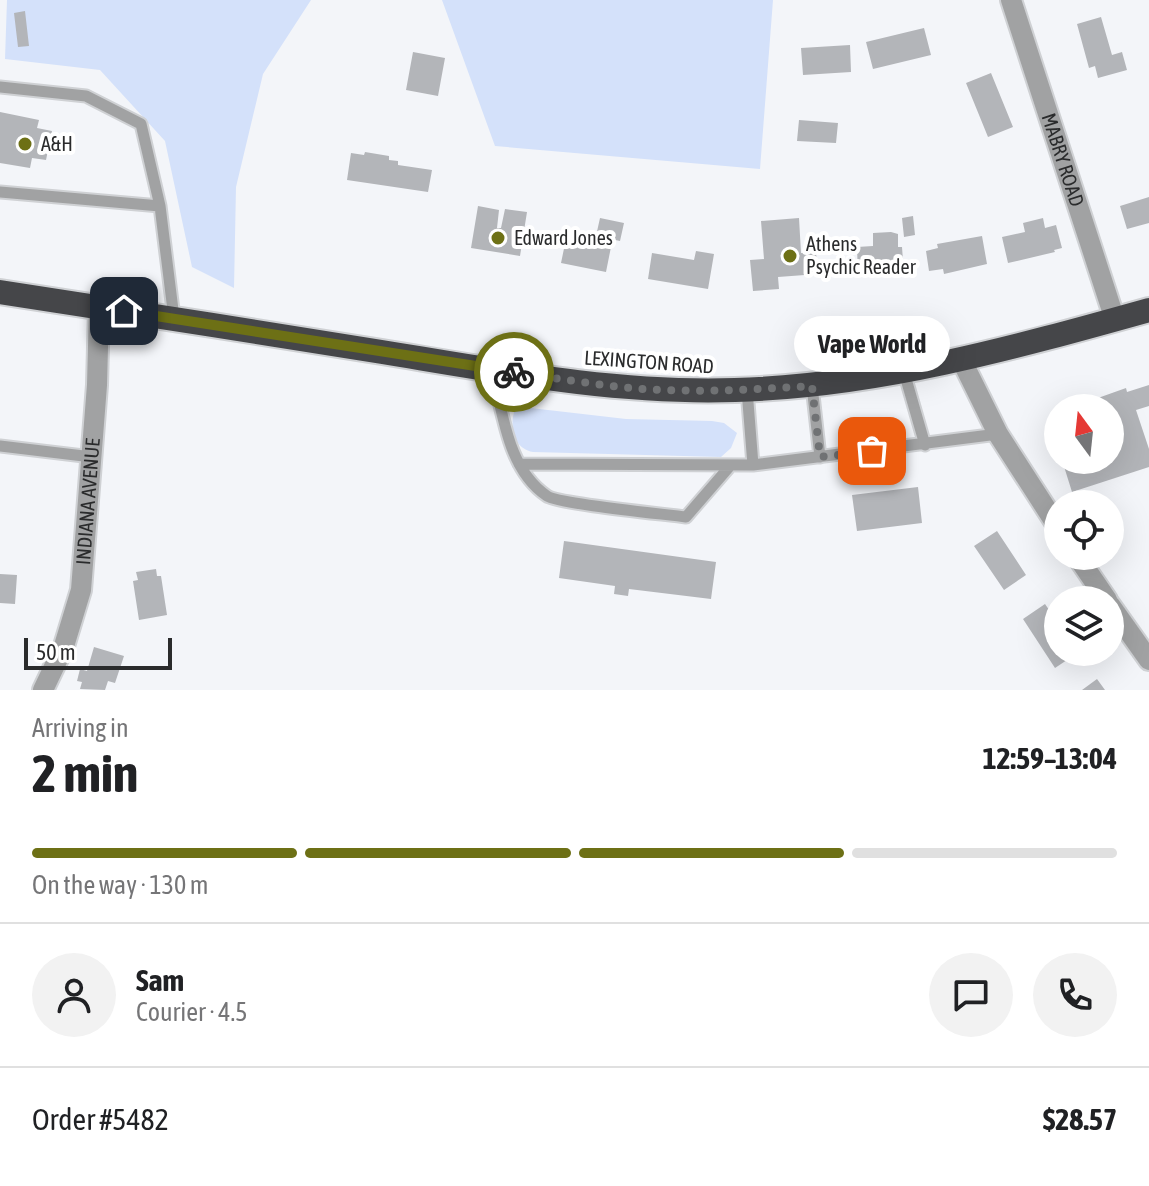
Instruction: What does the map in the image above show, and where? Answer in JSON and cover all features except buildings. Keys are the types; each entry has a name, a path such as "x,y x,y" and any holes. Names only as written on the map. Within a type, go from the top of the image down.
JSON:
{"highway":[{"name":"LEXINGTON ROAD","path":"0,292 592,384 663,390 812,386 904,372 1149,310"}],"street":[{"name":"MABRY ROAD","path":"1011,0 1115,320"},
{"name":"INDIANA AVENUE","path":"43,690 64,646 81,590 92,457 99,308"},
{"path":"961,359 998,434 1044,505"},
{"path":"1124,625 1149,660"}],"lane":[{"path":"0,87 86,96 141,124 160,206 174,318"},
{"path":"0,192 160,206"},
{"path":"492,369 511,447 531,482 550,498 686,517 730,466"},
{"path":"904,372 925,445"},
{"path":"812,386 820,457"},
{"path":"747,390 753,465"},
{"path":"519,464 753,465 998,434"},
{"path":"0,446 92,457"}],"shaded area":[{"path":"7,0 311,0 263,74 236,187 234,288 192,267 165,141 100,70 5,59"},
{"path":"442,0 773,0 760,169 495,146"},
{"path":"522,407 626,419 712,421 724,423 737,433 731,448 721,457 533,452 521,446 514,436 512,423 515,409"}],"way so far":[{"path":"514,372 592,384 663,390 812,386 820,457 872,451"}],"place":[{"name":"A&H","path":"25,144"},
{"name":"Edward Jones","path":"498,238"},
{"name":"Athens Psychic Reader","path":"790,256"},
{"name":"Vape World","path":"872,451"}],"route":[{"path":"124,311 514,372"}]}
